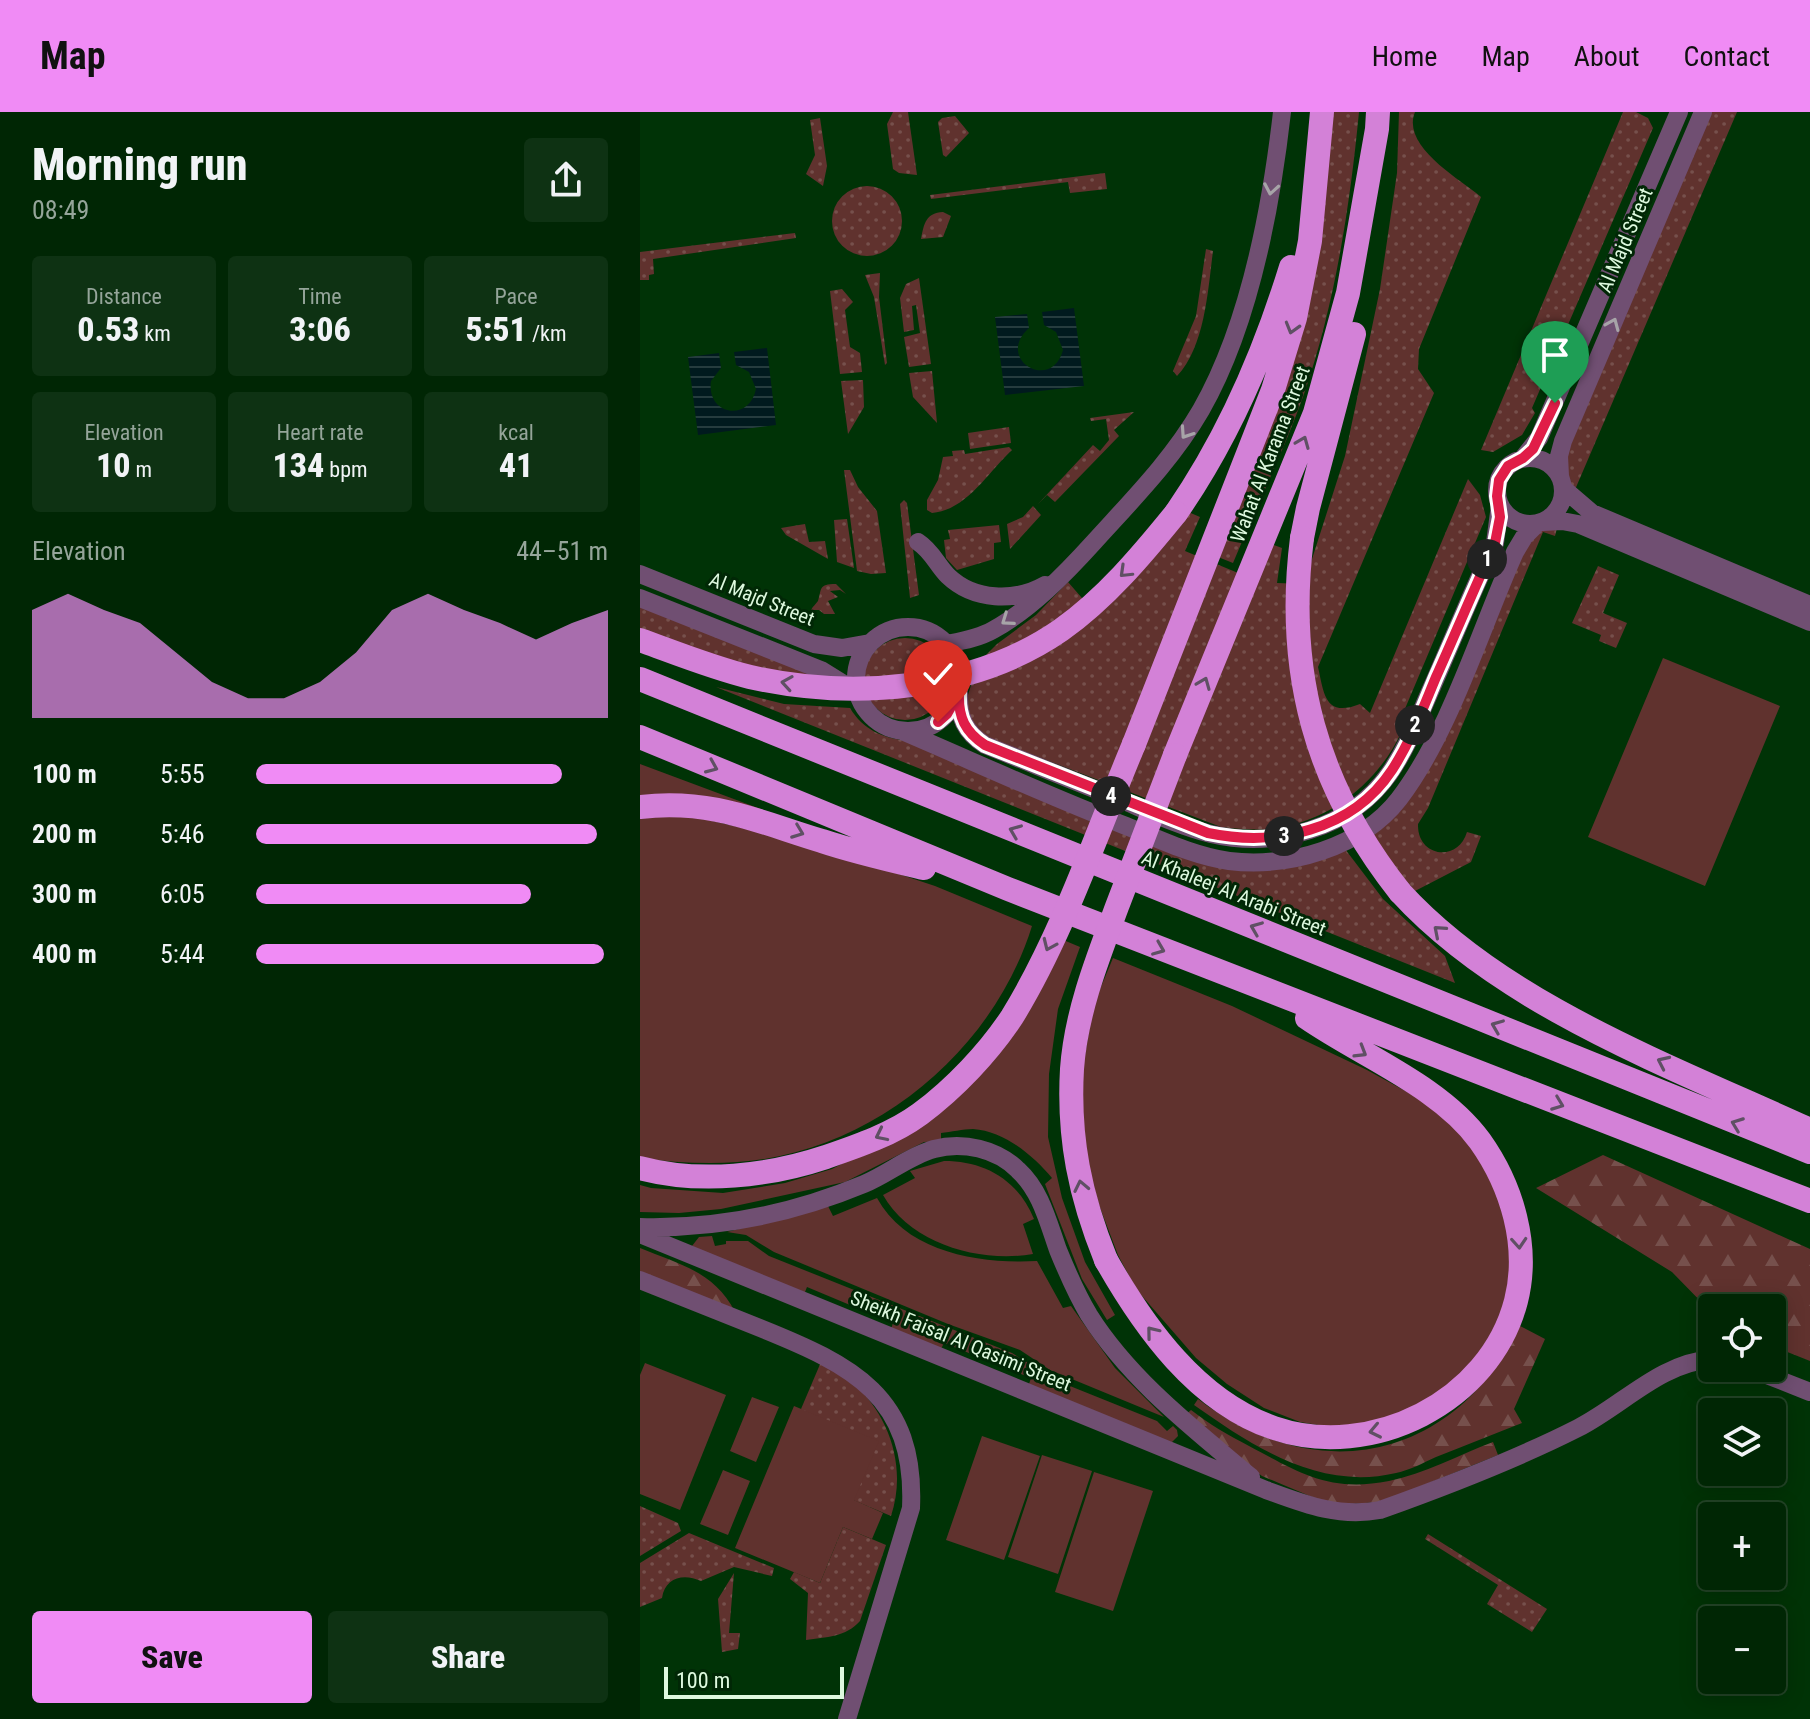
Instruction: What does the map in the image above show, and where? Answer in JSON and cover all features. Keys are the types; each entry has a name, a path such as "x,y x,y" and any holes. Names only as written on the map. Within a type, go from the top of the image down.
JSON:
{"highway":[{"name":"Wahat Al Karama Street","path":"640,1168 698,1176 775,1171 805,1164 875,1139 917,1116 957,1084 1011,1018 1048,950 1134,744 1273,390 1295,318 1310,241 1322,112"},
{"name":"Wahat Al Karama Street","path":"1273,994 1449,1108 1478,1137 1497,1166 1516,1217 1520,1250 1516,1301 1500,1338 1473,1375 1428,1413 1399,1426 1369,1434 1329,1437 1274,1428 1217,1397 1182,1366 1152,1332 1106,1260 1087,1213 1072,1129 1072,1067 1084,1003 1099,953 1175,755 1315,413 1348,293 1378,121"},
{"path":"1378,121 1375,192 1357,317 1308,508 1297,585 1300,664 1312,726 1322,756 1347,813 1368,848 1400,892 1450,941 1509,982 1608,1037 1810,1130"},
{"path":"640,640 748,676 793,685 872,688 937,680 1002,660 1060,630 1090,606 1141,556 1203,473 1256,366 1313,196"},
{"name":"Al Khaleej Al Arabi Street","path":"640,679 1810,1152"},
{"path":"640,737 1008,889 1810,1201"},
{"path":"640,807 676,805 722,809 783,826 821,841 1008,889"}],"street":[{"path":"947,644 992,631 1027,607 1079,559 1157,472 1202,408 1235,332 1261,240 1282,112"},
{"name":"Al Majd Street","path":"1523,458 1539,438 1679,112"},
{"name":"Al Majd Street","path":"1562,482 1559,456 1563,441 1703,112"},
{"path":"1810,605 1592,513 1545,461 1523,458 1508,466 1499,480 1497,496 1500,505 1520,523 1562,521 1578,524 1810,622"},
{"path":"1500,505 1495,543 1402,753 1378,788 1366,799 1318,828 1282,837 1245,839 1217,835 985,745 971,734 962,721 959,667 947,644 934,634 908,627 890,630 870,643 857,666 858,693 870,714 879,722 1066,802 1207,856 1230,861 1264,862 1298,858 1341,842 1370,825 1397,802 1410,784 1432,746 1515,552 1524,537 1558,510 1562,482"},
{"path":"918,542 956,582 974,592 995,597 1038,589 1079,559"},
{"name":"Al Majd Street","path":"640,574 814,644 842,648 870,643"},
{"path":"640,598 821,670 858,693"},
{"path":"902,731 938,722 947,714 959,693"},
{"name":"Sheikh Faisal Al Qasimi Street","path":"640,1227 696,1227 758,1217 850,1190 933,1149 968,1146 1002,1157 1028,1180 1038,1195 1070,1279 1089,1315 1118,1353 1186,1423 1266,1490"},
{"path":"687,1254 687,1242 696,1227"},
{"name":"Sheikh Faisal Al Qasimi Street","path":"640,1234 1266,1490 1335,1512 1380,1510 1555,1439 1678,1366 1698,1362"},
{"path":"640,1280 820,1352 858,1376 884,1405 902,1434 908,1450 911,1508 847,1719"},
{"path":"1785,1382 1810,1392"},
{"path":"1171,1450 1185,1440 1186,1423"}],"green space":[{"path":"893,112 908,112 917,175 899,173 893,169 887,124"},
{"path":"1331,112 1359,112 1346,219 1333,290 1304,394 1233,563 1213,555 1276,387"},
{"path":"1399,112 1415,112 1413,125 1424,149 1446,171 1481,197 1419,349 1418,369 1434,393 1318,667 1325,694 1333,706 1348,708 1360,704 1370,713 1468,479 1480,495 1486,517 1396,730 1401,733 1391,751 1380,767 1351,796 1316,817 1270,829 1249,829 1221,827 994,740 975,729 966,715 967,698 978,663 997,644 1036,615 1068,582 1095,613 1186,511 1200,517 1185,551 1255,580 1271,544 1282,548 1277,583 1304,584 1345,456 1380,289 1397,173"},
{"path":"1623,112 1636,112 1648,118 1653,128 1532,408 1535,413 1522,435 1493,452 1481,450"},
{"path":"1708,112 1737,112 1571,499 1557,486 1556,475"},
{"path":"955,116 969,133 946,157 943,155 938,122 942,118"},
{"path":"820,118 827,166 823,186 806,174 815,155 810,120"},
{"path":"1105,173 1107,189 1070,193 1068,182 931,199 930,195"},
{"path":"867,186 892,196 902,221 892,246 867,256 842,246 832,221 842,196"},
{"path":"943,212 951,216 943,237 921,239 927,220 933,214"},
{"path":"795,233 796,238 653,259 654,274 649,275 649,280 640,280 640,252"},
{"path":"1206,249 1213,251 1204,317 1194,350 1177,376 1173,371 1196,316"},
{"path":"880,273 885,365 874,297 865,275"},
{"path":"919,278 931,364 909,367 904,337 920,333 916,305 912,306 914,330 904,332 900,298 906,284"},
{"path":"842,289 853,302 845,310 850,347 860,353 862,372 840,374 830,291"},
{"path":"932,371 937,423 913,397 909,373"},
{"path":"863,380 864,407 848,434 841,381"},
{"path":"1134,412 1114,430 1119,436 1055,502 1047,495 1038,504 1093,445 1100,451 1109,440 1106,419 1091,421 1090,418"},
{"path":"1009,427 1011,443 970,449 968,433"},
{"path":"1009,447 1012,450 966,498 945,510 932,513 927,510 927,500 938,480 943,457 953,456 952,451 964,450 965,454"},
{"path":"844,470 850,470 858,487 877,511 886,573 857,571"},
{"path":"904,500 907,503 919,595 910,598 900,504"},
{"path":"1033,506 1041,515 1010,549 1007,524 1023,517"},
{"path":"847,519 854,568 837,562 834,520"},
{"path":"805,524 809,542 825,541 828,559 786,535 781,528"},
{"path":"999,525 1001,542 994,543 994,559 957,570 946,558 944,540 950,539 948,530"},
{"path":"1543,525 1557,528 1555,536 1543,532 1428,808 1418,824 1424,844 1439,852 1455,848 1467,832 1481,836 1471,862 1415,891 1367,836 1388,819 1521,548"},
{"path":"1598,566 1619,575 1603,613 1627,623 1616,648 1599,641 1601,635 1572,623"},
{"path":"836,584 846,594 840,590 830,591 838,597 828,601 835,614 811,610 823,586"},
{"path":"640,605 800,668 820,681 769,674 640,630"},
{"path":"905,638 921,641 934,650 943,663 946,679 943,695 934,708 921,717 905,720 889,717 876,708 867,695 864,679 867,663 876,650 889,641"},
{"path":"1663,658 1780,706 1705,886 1588,837"},
{"path":"716,687 784,704 850,708 861,722 882,735 908,741 1231,868 1289,866 1345,849 1383,899 1445,956 1455,983"},
{"path":"640,764 890,857 640,799"},
{"path":"691,816 802,842 935,886 1032,926 1016,967 994,1006 967,1042 936,1074 901,1102 863,1125 823,1144 763,1159 710,1163 640,1158 640,819"},
{"path":"1061,939 1080,947 1058,1009 1049,1074 1048,1137 1062,1198 1085,1262 1115,1315 1107,1320 1082,1279 1045,1184 1052,1178 1017,1146 985,1131 969,1129 941,1133 941,1141 924,1142 845,1182 721,1209 679,1213 640,1212 640,1185 723,1193 785,1183 832,1169 918,1124"},
{"path":"1113,958 1232,1006 1367,1070 1440,1110 1477,1144 1515,1216 1506,1312 1455,1388 1392,1420 1331,1427 1300,1422 1264,1408 1227,1384 1196,1358 1136,1289 1118,1255 1099,1205 1087,1162 1083,1127 1083,1068 1093,1006"},
{"path":"1603,1155 1810,1249 1810,1361 1786,1352 1786,1294 1698,1294 1698,1299 1672,1272 1536,1188"},
{"path":"944,1161 986,1169 1019,1193 1034,1219 1023,1224 1033,1254 991,1255 948,1246 929,1238 895,1212 883,1195 915,1178 910,1171"},
{"path":"877,1198 890,1217 926,1243 969,1257 1037,1261 1063,1308 1071,1306 1115,1368 1164,1417 1050,1370 1020,1350 948,1324 774,1252 746,1235 727,1232 828,1206 833,1216"},
{"path":"712,1236 715,1246 726,1244 726,1241 748,1241 769,1256 1012,1353 1060,1382 1157,1421 1167,1431 1173,1426 1178,1436 1167,1442 1028,1387 1031,1378 944,1343 940,1351 890,1332 893,1323 807,1287 803,1297 692,1246 699,1237"},
{"path":"640,1248 706,1278 727,1298 735,1312 640,1273"},
{"path":"1520,1326 1545,1339 1514,1409 1522,1423 1396,1473 1368,1477 1340,1476 1289,1462 1240,1436 1194,1405 1198,1399 1243,1427 1289,1445 1334,1451 1378,1447 1420,1433 1458,1407 1492,1372"},
{"path":"821,1362 842,1374 866,1396 886,1427 896,1462 897,1480 891,1516 853,1500 801,1409"},
{"path":"645,1363 726,1395 680,1510 640,1494 640,1375"},
{"path":"752,1397 779,1407 756,1462 730,1451"},
{"path":"794,1406 879,1441 854,1500 883,1513 872,1539 843,1527 820,1583 735,1548"},
{"path":"1191,1410 1283,1464 1331,1482 1368,1484 1402,1478 1493,1442 1498,1455 1382,1502 1331,1505 1262,1476 1184,1416"},
{"path":"982,1436 1040,1456 1004,1560 946,1540"},
{"path":"1042,1455 1092,1471 1058,1574 1008,1557"},
{"path":"723,1470 750,1481 728,1535 700,1524"},
{"path":"1094,1472 1153,1491 1113,1611 1055,1592"},
{"path":"640,1506 678,1523 681,1531 640,1556"},
{"path":"843,1527 886,1545 860,1621 842,1633 806,1640 808,1593 790,1579 794,1572 820,1583"},
{"path":"689,1533 774,1568 772,1576 734,1567 701,1581 682,1577 667,1585 662,1598 640,1607 640,1563"},
{"path":"1428,1534 1547,1609 1532,1632 1487,1604 1498,1585 1425,1539"},
{"path":"734,1573 729,1633 740,1633 738,1649 722,1652 718,1599"}],"water":[{"path":"1074,308 1084,386 1005,395 995,317 1027,314 1029,328 1020,340 1018,351 1021,360 1038,370 1048,369 1057,363 1063,350 1056,332 1044,325 1042,312"},
{"path":"767,348 776,425 698,435 688,357 719,353 721,368 711,381 711,392 721,407 737,410 752,400 756,389 749,372 736,365 734,352"}],"route":[{"path":"938,722 947,714 959,693 959,712 966,729 985,745 1208,833 1263,839 1300,833 1334,820 1378,788 1402,753 1495,543 1500,517 1497,488 1502,472 1533,449 1555,403"}]}
